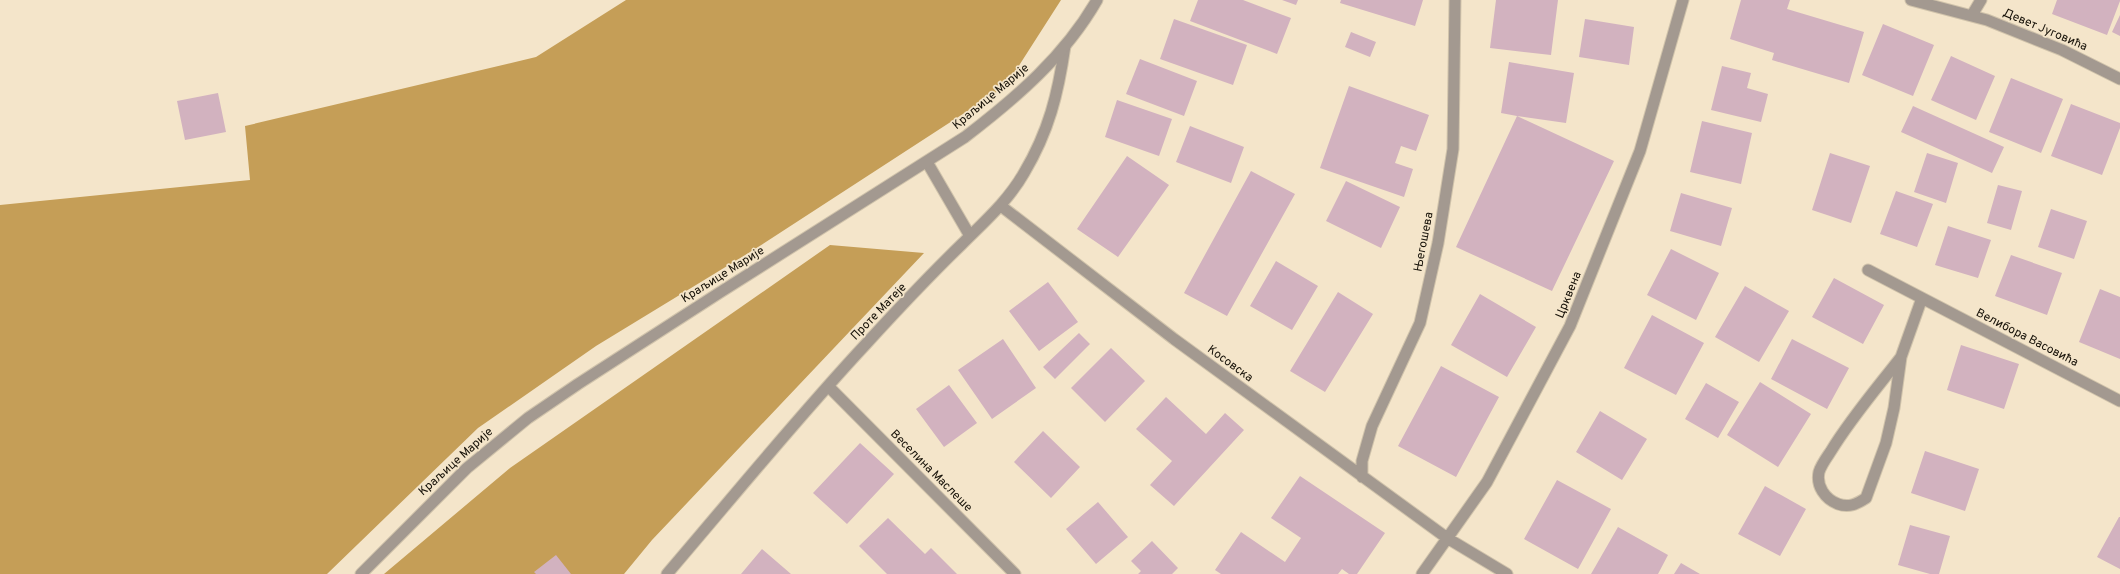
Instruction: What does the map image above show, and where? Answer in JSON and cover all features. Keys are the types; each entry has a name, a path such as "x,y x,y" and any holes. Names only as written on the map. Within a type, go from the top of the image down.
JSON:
{"street":[{"name":"Краљице Марије","path":"361,574 467,468 528,418 584,379 965,137 1024,90 1065,46 1097,0"},
{"name":"Његошева","path":"1362,477 1362,461 1372,426 1420,323 1438,243 1453,149 1455,0"},
{"name":"Црквена","path":"1422,574 1487,482 1570,326 1640,151 1682,0"},
{"name":"Девет Југовића","path":"1911,0 1972,15 2062,50 2120,79"},
{"path":"1972,15 1981,0"},
{"name":"Проте Матеје","path":"667,574 828,386 970,236 1001,206 1024,174 1052,114 1060,83 1065,46"},
{"path":"927,162 970,236"},
{"name":"Косовска","path":"1001,206 1174,339 1362,477 1447,538 1507,574"},
{"name":"Велибора Васовића","path":"1868,270 2120,401"},
{"path":"1901,357 1840,435 1819,471 1818,480 1821,489 1826,497 1833,502 1850,506 1866,498 1886,443 1894,408 1901,357 1922,298"},
{"name":"Веселина Маслеше","path":"828,386 1015,574"}],"shaded area":[{"path":"626,0 1061,0 1006,86 755,249 596,346 478,428 327,574 0,574 0,205 250,180 245,126 536,57"},
{"path":"830,245 924,253 652,540 624,574 384,574 510,468"}],"building":[{"path":"1198,0 1243,0 1291,18 1277,54 1190,21"},
{"path":"1282,0 1298,0 1296,5"},
{"path":"1341,0 1423,0 1415,26 1340,3"},
{"path":"1496,0 1558,0 1551,55 1490,48"},
{"path":"1741,0 1790,0 1787,9 1864,32 1849,83 1772,60 1774,53 1730,39"},
{"path":"2057,0 2120,1 2107,35 2052,14"},
{"path":"2120,15 2120,36 2112,32"},
{"path":"1174,19 1247,45 1233,85 1160,59"},
{"path":"1585,19 1634,27 1629,65 1579,57"},
{"path":"1883,24 1934,45 1913,96 1862,75"},
{"path":"1351,32 1376,42 1370,57 1345,47"},
{"path":"1951,56 1995,76 1976,120 1931,100"},
{"path":"1140,59 1197,81 1184,116 1126,94"},
{"path":"1509,62 1574,73 1566,123 1501,113"},
{"path":"1722,66 1751,73 1747,88 1768,94 1761,122 1711,110"},
{"path":"2011,78 2063,99 2041,153 1989,132"},
{"path":"1349,86 1429,115 1416,151 1401,146 1395,163 1413,169 1404,197 1320,168"},
{"path":"218,93 226,132 185,140 177,101"},
{"path":"1117,100 1172,119 1159,156 1105,137"},
{"path":"2071,104 2120,123 2120,128 2102,175 2051,156"},
{"path":"1913,106 2004,147 1992,173 1901,132"},
{"path":"1517,116 1614,161 1552,291 1456,247"},
{"path":"1702,121 1752,133 1741,184 1690,172"},
{"path":"1190,126 1244,147 1231,183 1176,162"},
{"path":"1830,153 1870,166 1851,223 1812,210"},
{"path":"1927,153 1958,163 1946,203 1914,192"},
{"path":"1127,156 1169,185 1118,257 1077,229"},
{"path":"1251,171 1295,194 1227,316 1184,293"},
{"path":"1346,181 1400,207 1381,248 1326,221"},
{"path":"1998,185 2022,191 2011,230 1987,223"},
{"path":"1896,191 1933,204 1917,247 1880,234"},
{"path":"1681,193 1732,208 1721,246 1670,231"},
{"path":"2051,209 2087,221 2074,259 2038,247"},
{"path":"1948,226 1991,240 1978,278 1935,265"},
{"path":"1671,249 1719,273 1696,320 1647,295"},
{"path":"2011,255 2062,273 2047,315 1995,296"},
{"path":"1276,261 1318,286 1292,330 1250,306"},
{"path":"1834,278 1884,305 1863,344 1812,317"},
{"path":"1048,282 1078,322 1039,351 1009,311"},
{"path":"1745,286 1789,311 1759,362 1715,337"},
{"path":"2100,289 2120,297 2120,359 2079,342"},
{"path":"1338,292 1373,314 1325,392 1290,371"},
{"path":"1480,294 1536,327 1507,377 1451,345"},
{"path":"1652,315 1704,343 1676,395 1624,368"},
{"path":"1079,333 1090,344 1055,379 1043,367"},
{"path":"1003,339 1036,388 992,419 958,370"},
{"path":"1792,339 1849,368 1827,409 1771,379"},
{"path":"1961,345 2019,364 2004,409 1947,390"},
{"path":"1111,348 1145,381 1105,422 1071,388"},
{"path":"1441,366 1499,397 1456,477 1398,446"},
{"path":"1760,382 1811,414 1778,467 1727,435"},
{"path":"1706,383 1739,402 1718,438 1685,419"},
{"path":"949,385 977,423 944,447 916,409"},
{"path":"1166,397 1206,434 1225,413 1244,430 1174,506 1150,485 1172,461 1136,429"},
{"path":"1600,411 1647,439 1622,480 1576,452"},
{"path":"1043,431 1080,467 1051,498 1014,462"},
{"path":"860,443 894,474 847,524 813,493"},
{"path":"1925,451 1979,469 1965,511 1911,493"},
{"path":"1300,476 1385,533 1357,574 1349,574 1342,569 1338,574 1221,574 1215,570 1241,532 1285,562 1301,538 1271,518"},
{"path":"1557,480 1611,509 1578,569 1524,539"},
{"path":"1765,486 1806,509 1780,556 1738,534"},
{"path":"1098,502 1128,537 1096,564 1066,529"},
{"path":"2120,517 2120,569 2097,557"},
{"path":"888,518 925,554 931,548 957,574 887,574 859,546"},
{"path":"1910,525 1950,536 1939,574 1930,574 1898,565"},
{"path":"1618,527 1668,555 1658,574 1591,574"},
{"path":"1152,541 1178,568 1172,574 1138,574 1141,571 1131,561"},
{"path":"762,549 791,574 741,574"},
{"path":"556,555 571,574 536,574 534,572"},
{"path":"1681,563 1700,574 1674,574"}]}
